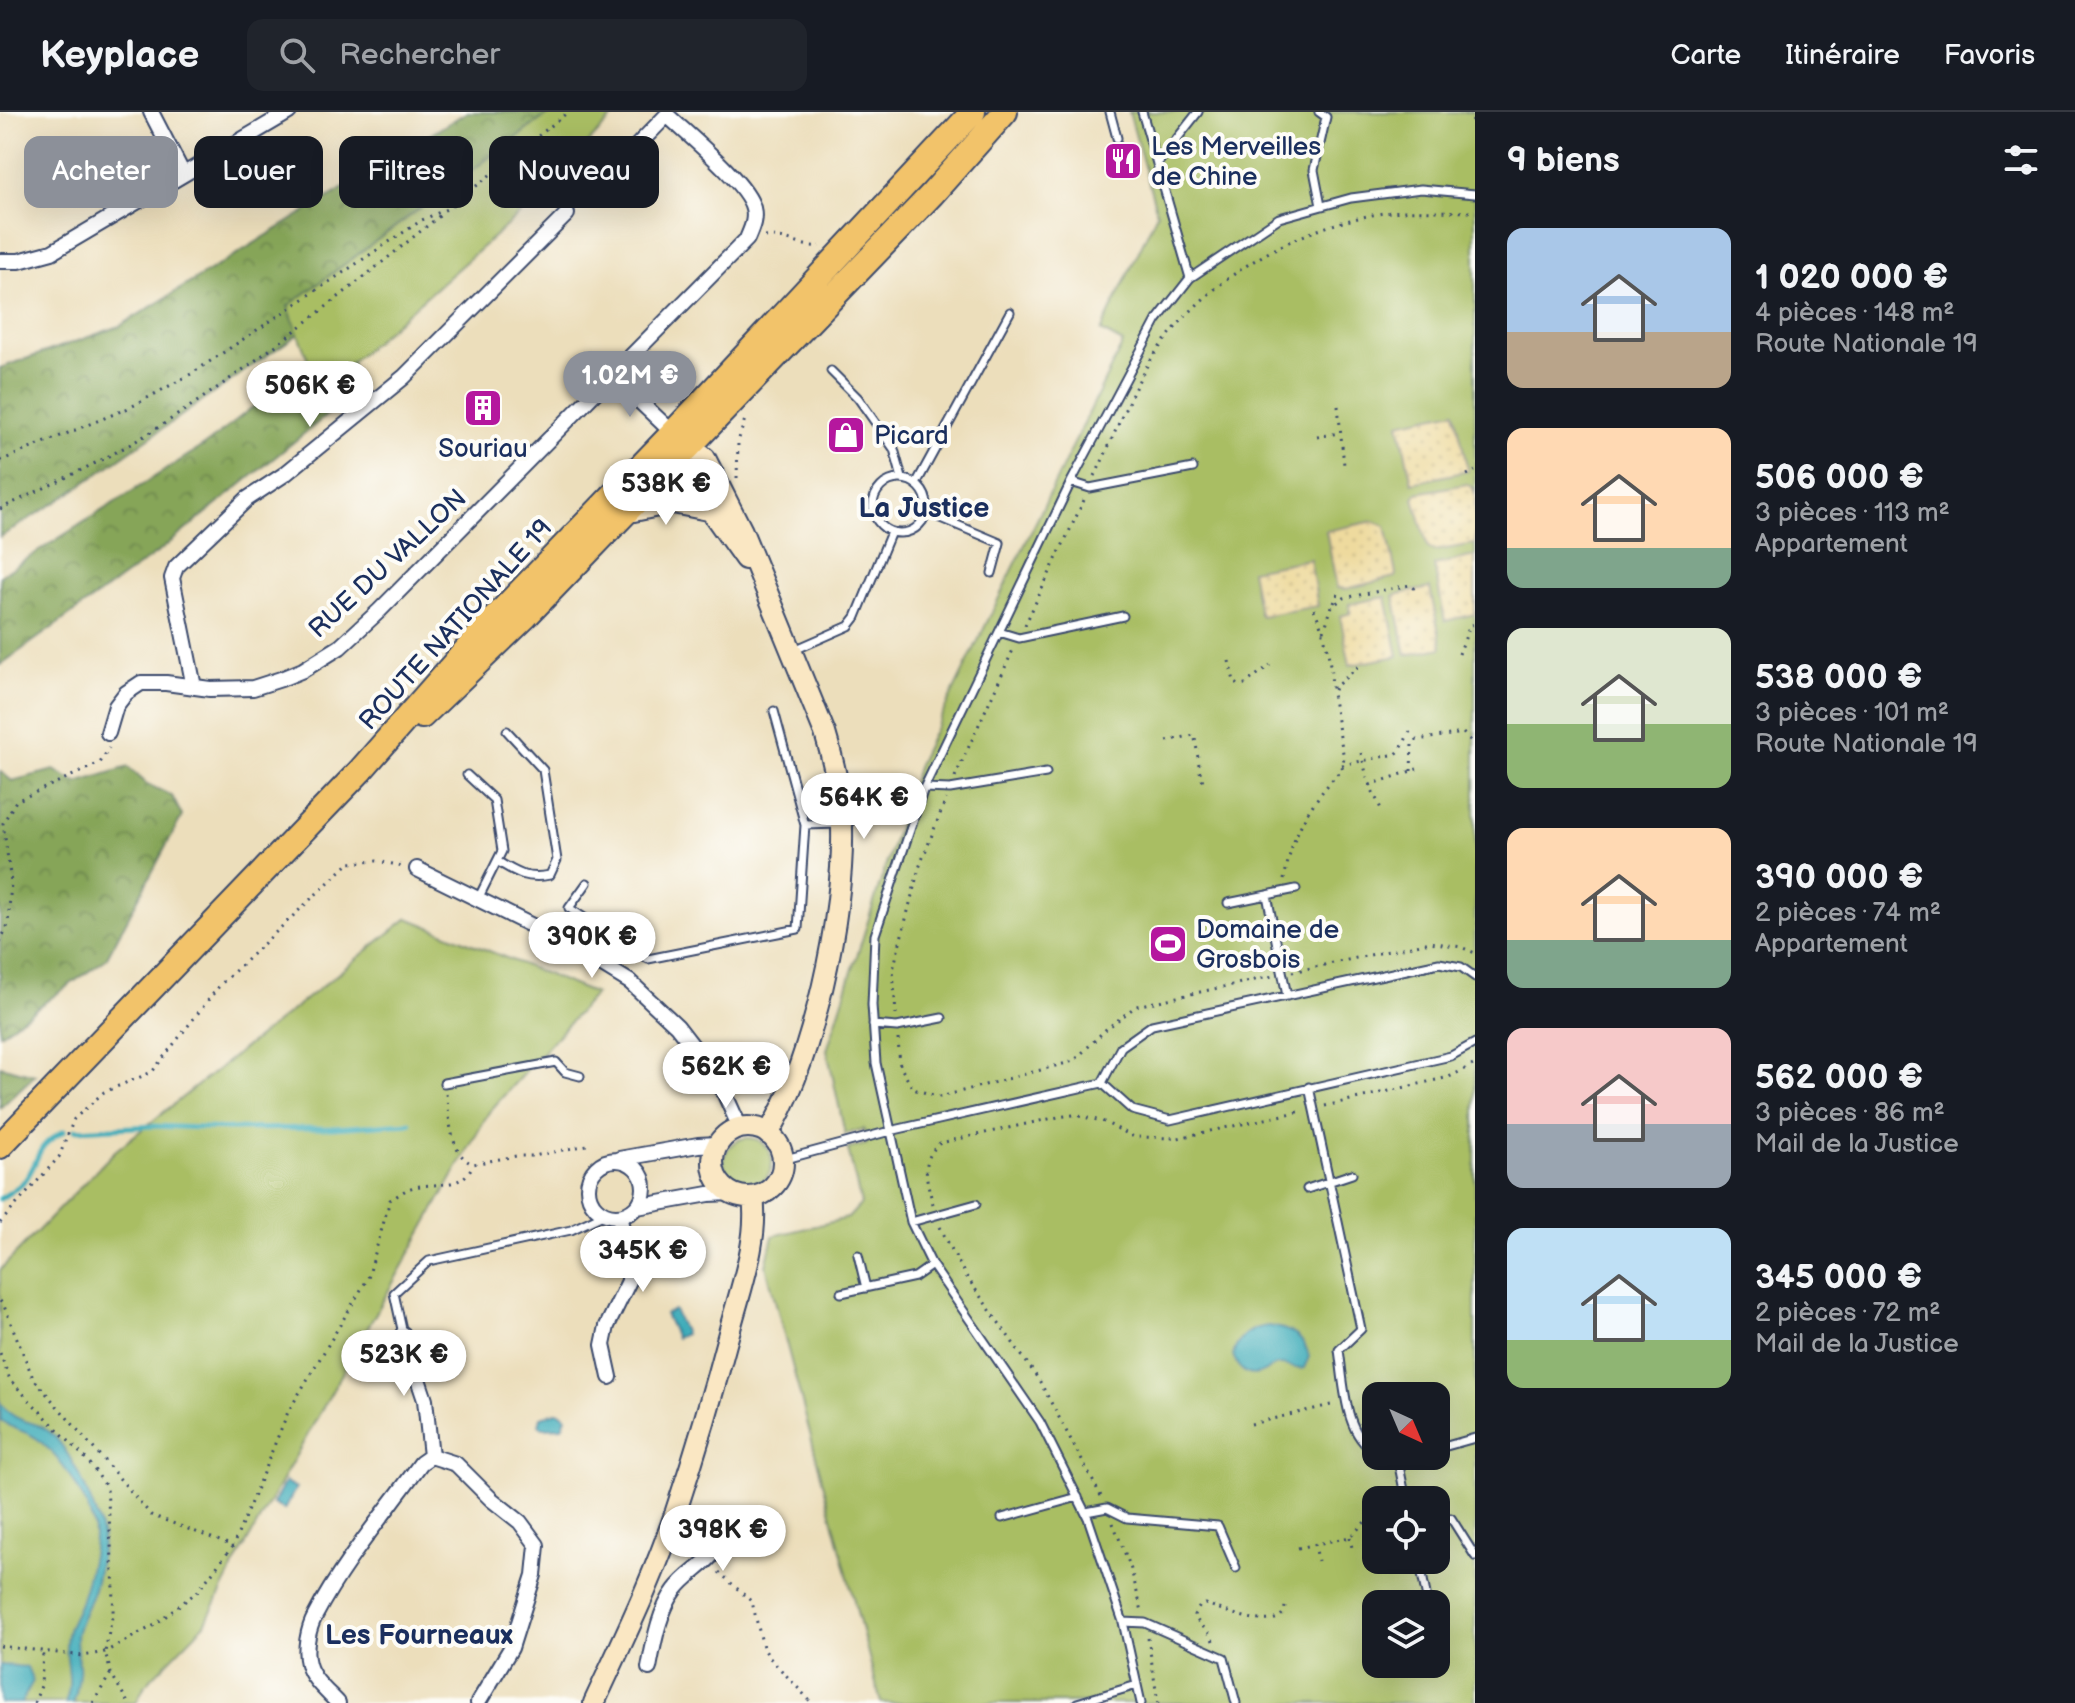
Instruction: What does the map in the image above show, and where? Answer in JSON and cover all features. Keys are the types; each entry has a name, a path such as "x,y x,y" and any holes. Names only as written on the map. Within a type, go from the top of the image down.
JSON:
{"main road":[{"name":"ROUTE NATIONALE 19","path":"0,1146 360,771 489,624 690,445 973,112"},
{"name":"ROUTE NATIONALE 19","path":"360,771 446,695 914,212 1005,112"}],"street":[{"path":"151,112 183,174"},
{"path":"0,261 19,261 52,252 289,112"},
{"name":"RUE DU VALLON","path":"108,733 116,706 126,693 141,683 210,689 253,688 303,670 340,647 747,239 754,223 753,209 746,191 667,115 647,136"},
{"path":"194,687 172,578 176,567 247,499 285,474 404,377 567,214"},
{"path":"613,376 690,445 742,531 832,756 842,824 842,865 831,937 808,1040 782,1111 768,1134"},
{"path":"690,445 689,480 763,586"},
{"path":"624,513 673,503 708,510"},
{"path":"417,869 565,942 630,982 677,1026 718,1079 740,1128"},
{"path":"612,1215 637,1207 709,1194 732,1193 753,1197 769,1190 779,1177 806,1069 808,1040"},
{"path":"732,1193 716,1177 713,1155 718,1144 731,1131 759,1129 768,1134 782,1157"},
{"path":"610,1377 603,1345 607,1326 629,1281 629,1256 612,1215 591,1201 588,1182 598,1166 609,1161 718,1144"},
{"path":"609,1161 627,1162 640,1173 644,1190 637,1207"},
{"path":"594,1703 650,1578 675,1512 742,1286 754,1224 753,1197"},
{"path":"403,1334 425,1400 431,1456"},
{"path":"338,1703 317,1681 308,1666 306,1647 313,1618 358,1548 421,1463 431,1456"},
{"path":"431,1456 456,1464 491,1499 520,1522 537,1545 534,1575 511,1648 478,1703"},
{"path":"649,1668 658,1626 674,1591 708,1560 718,1548 720,1539 717,1532 704,1522 675,1512"}],"lane":[{"path":"1110,112 1117,138"},
{"path":"1142,112 1190,278"},
{"path":"1157,164 1198,112"},
{"path":"1321,206 1314,170 1325,114"},
{"path":"1141,1703 1123,1622 1086,1512 1040,1422 932,1265 911,1222 876,1063 873,1025 875,935 924,788 1071,482 1157,320 1190,278 1279,218 1351,198 1421,189 1475,194"},
{"path":"916,484 1010,312"},
{"path":"831,371 858,398 894,449 902,478"},
{"path":"1071,482 1090,488 1193,468"},
{"path":"902,478 916,484 925,495 926,512 914,529 891,532 878,521 873,505 885,483 902,478"},
{"path":"926,512 1000,543 992,573"},
{"path":"792,651 849,626 856,617 891,532"},
{"path":"999,632 1019,638 1123,616"},
{"path":"587,883 569,908 648,959 798,929 805,825 774,711"},
{"path":"497,861 517,874 534,879 550,875 557,860 543,770 507,731"},
{"path":"924,788 950,789 1046,773"},
{"path":"467,775 494,800 502,851 478,899"},
{"path":"805,825 842,824"},
{"path":"1228,903 1296,889"},
{"path":"1267,895 1287,996"},
{"path":"782,1157 1102,1083 1121,1047 1152,1025 1439,963 1461,967 1475,977"},
{"path":"873,1025 897,1027 942,1018"},
{"path":"1102,1083 1132,1110 1170,1120 1451,1056 1475,1043"},
{"path":"444,1083 556,1062 565,1072 580,1076"},
{"path":"1309,1087 1361,1329 1339,1350 1349,1413 1362,1440"},
{"path":"1307,1189 1352,1174"},
{"path":"911,1222 976,1204"},
{"path":"403,1334 394,1293 429,1261 571,1230 612,1215"},
{"path":"858,1255 866,1288"},
{"path":"841,1293 915,1277 932,1265"},
{"path":"1450,1445 1475,1438"},
{"path":"1002,1518 1078,1497"},
{"path":"1086,1512 1107,1508 1127,1518 1218,1526 1236,1568"},
{"path":"1450,1518 1475,1556"},
{"path":"1123,1622 1145,1623 1224,1658 1236,1703"},
{"path":"1077,1703 1137,1685"}],"path":[{"path":"473,189 568,112"},
{"path":"1471,112 1475,156"},
{"path":"0,461 131,407 191,374 422,220 449,208"},
{"path":"0,509 75,474 160,427 305,325 449,208"},
{"path":"1475,212 1379,213 1294,238 1243,267 1187,313 1149,363 950,789 919,868 893,970 900,1066 913,1089 940,1097 1074,1061 1105,1030 1136,1006 1430,942 1461,947 1475,953"},
{"path":"1338,406 1344,465"},
{"path":"1317,437 1339,433"},
{"path":"1467,475 1475,471"},
{"path":"1332,606 1344,598 1410,585 1417,590"},
{"path":"1324,631 1340,589"},
{"path":"1282,892 1297,831 1344,758 1332,694 1332,667 1324,631 1314,609"},
{"path":"1459,654 1470,625 1475,624"},
{"path":"1229,661 1238,685 1245,684 1270,665"},
{"path":"1332,694 1336,686 1359,666"},
{"path":"1342,765 1396,754 1403,749 1407,734 1413,728"},
{"path":"0,942 8,925 11,882 3,823 16,801 100,763 111,745 108,733"},
{"path":"1411,771 1412,744 1417,740 1463,733 1472,742"},
{"path":"1167,741 1194,735 1200,758 1200,776 1204,783"},
{"path":"1361,753 1370,785 1382,811"},
{"path":"1200,758 1206,760"},
{"path":"1370,785 1417,769"},
{"path":"0,1223 59,1157 74,1119 104,1092 152,1072 220,985 349,863 377,861 417,869"},
{"path":"444,1083 457,1150 466,1162 473,1164 534,1156 592,1144"},
{"path":"0,1646 83,1656 105,1652 153,1626 198,1591 233,1546 288,1412 368,1278 390,1200 409,1189 459,1182 469,1174 473,1164"},
{"path":"0,1301 33,1378 151,1515 233,1546"},
{"path":"0,1353 10,1380 89,1462 107,1488 114,1588 105,1652 111,1673 128,1703"},
{"path":"1251,1424 1347,1401"},
{"path":"1298,1548 1350,1537 1362,1525"},
{"path":"1350,1537 1352,1548"},
{"path":"1315,1544 1318,1561"},
{"path":"708,1560 752,1602 763,1647 812,1703"},
{"path":"1209,1652 1213,1639 1194,1615 1200,1606 1206,1604 1266,1622 1282,1616 1286,1611 1285,1603"},
{"path":"34,1703 41,1686 43,1652"},
{"path":"93,1703 111,1673"}],"green space":[{"path":"467,112 551,112 518,136 489,136 489,158 473,170 473,136 428,136"},
{"path":"551,112 618,112 595,136 518,136"},
{"name":"Domaine de Grosbois","path":"1129,112 1475,112 1475,1703 881,1703 766,1266 773,1236 848,1218 861,1204 848,1149 867,1144 864,1129 845,1134 827,1050 918,764 1123,343 1101,331 1157,213"},
{"path":"489,158 489,208 526,208 323,387 309,362 287,306 420,208 473,208 473,169"},
{"path":"339,191 339,208 421,208 288,306 298,334 69,494 0,537 0,368 120,326 311,208 323,208 323,201"},
{"path":"309,362 324,386 351,363 360,388 161,550 0,665 0,576 209,442"},
{"path":"128,767 147,784 172,796 182,816 106,959 0,1034 0,771 12,781 54,770 77,783"},
{"path":"408,918 595,994 489,1112 240,1555 205,1624 145,1685 136,1703 0,1703 0,1270 115,1151"},
{"path":"0,1066 35,1075 0,1108"},
{"path":"748,1138 765,1145 772,1162 765,1179 748,1186 731,1179 724,1162 731,1145"}],"sand":[{"path":"1455,411 1468,471 1412,483 1399,423"},
{"path":"1467,484 1473,488 1475,495 1475,544 1434,551 1428,548 1414,498 1417,493"},
{"path":"1374,521 1386,526 1395,577 1346,589 1337,588 1326,531"},
{"path":"1475,556 1475,614 1445,621 1434,565"},
{"path":"1310,559 1318,606 1261,616 1251,570"},
{"path":"1430,588 1442,648 1406,655 1394,595"},
{"path":"1386,597 1398,656 1350,665 1340,616 1351,613 1349,604"}],"water":[{"path":"674,1310 685,1334 676,1338 665,1314"},
{"path":"1268,1326 1289,1331 1300,1338 1309,1357 1304,1368 1277,1365 1252,1375 1240,1368 1233,1355 1238,1343 1250,1331"},
{"path":"0,1402 13,1416 41,1427 55,1437 77,1471 99,1526 102,1540 96,1581 76,1636 79,1669 73,1703 65,1703 69,1685 66,1639 88,1574 94,1542 92,1523 82,1497 57,1459 39,1440 1,1421"},
{"path":"556,1412 566,1417 562,1427 543,1428 539,1425 541,1417"},
{"path":"285,1482 296,1488 284,1510 273,1504"},
{"path":"0,1665 27,1667 33,1681 21,1703 0,1703"}],"waterway":[{"path":"75,1130 153,1126 332,1128 410,1123"},
{"path":"0,1199 23,1182 47,1142 64,1131"}],"place":[{"name":"Les Merveilles de Chine","path":"1123,161"},
{"name":"Souriau","path":"483,408"},
{"name":"Picard","path":"846,435"},
{"name":"Domaine de Grosbois","path":"1168,944"}],"district":[{"name":"La Justice","path":"924,507"},
{"name":"Les Fourneaux","path":"419,1634"}]}
